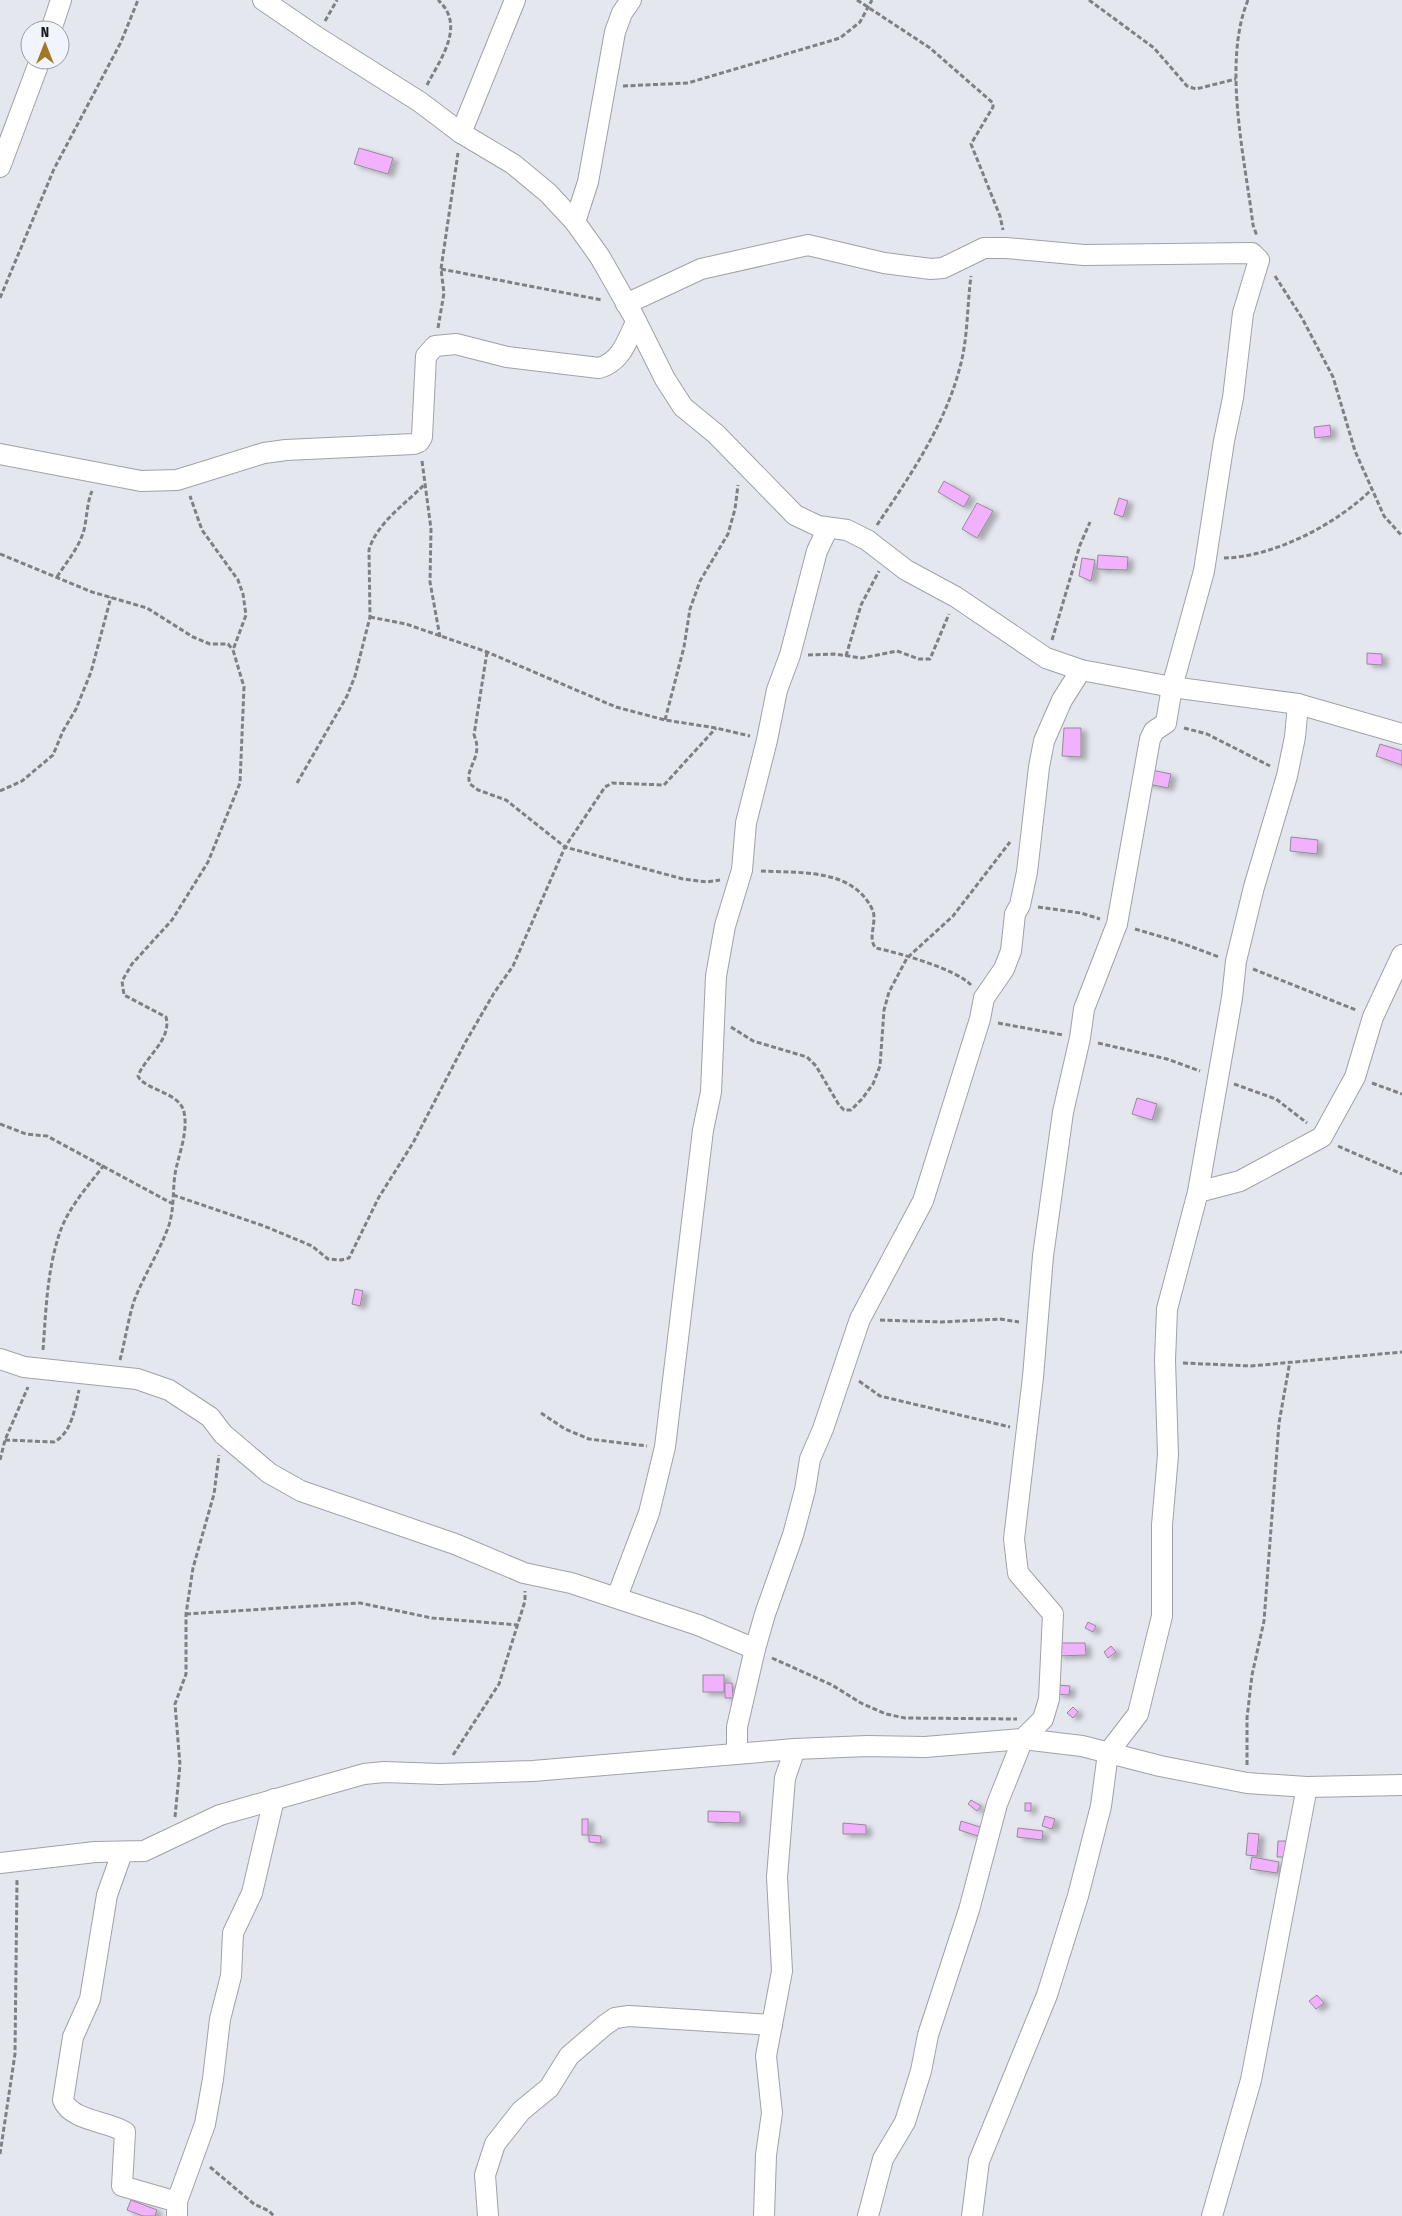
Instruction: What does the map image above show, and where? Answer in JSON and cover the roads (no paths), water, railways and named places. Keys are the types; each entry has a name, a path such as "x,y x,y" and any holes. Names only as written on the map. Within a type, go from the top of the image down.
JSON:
{"street":[{"path":"54,20 61,0"},
{"path":"263,0 317,37 420,102 461,133 513,164 548,193 575,222 600,257 636,322 664,379 683,406 742,461 795,515 808,523 846,530 867,540 906,570 956,597 1046,658 1081,670 1172,687 1209,690 1298,704 1400,728"},
{"path":"461,133 515,0"},
{"path":"575,222 588,182 615,32 622,14 631,0"},
{"path":"0,167 36,70"},
{"path":"626,304 701,270 758,258 797,246 808,245 884,263 931,268 943,268 984,248 1006,248 1084,255 1252,253 1258,258 1244,313 1233,398 1224,441 1206,558 1172,687 1166,723 1154,731 1150,739 1117,924 1084,1009 1080,1038 1063,1112 1048,1207 1014,1539 1018,1573 1053,1614 1049,1699 1042,1719 1023,1739 997,1804 974,1894 928,2034 921,2071 905,2122 883,2159 868,2216"},
{"path":"0,454 141,481 184,478 264,453 325,447 389,447 414,444 420,441 426,356 435,346 445,343 456,344 507,357 599,368 610,365 620,356 636,322"},
{"path":"617,1597 649,1513 664,1447 703,1130 711,1092 716,976 725,926 742,870 746,823 767,740 777,690 790,655 817,551 828,528"},
{"path":"736,1753 736,1727 755,1649 765,1614 793,1535 805,1490 810,1459 823,1429 860,1319 923,1201 980,1019 984,998 1009,958 1015,914 1020,905 1027,872 1039,767 1044,741 1062,700 1081,670"},
{"path":"972,2216 979,2161 1047,1995 1078,1896 1101,1806 1108,1753 1138,1714 1162,1616 1162,1525 1168,1455 1165,1360 1167,1309 1198,1192 1236,961 1254,887 1287,776 1295,737 1298,704"},
{"path":"1198,1192 1240,1181 1322,1137 1355,1077 1373,1017 1402,955"},
{"path":"0,1358 24,1367 117,1375 137,1379 170,1390 210,1417 223,1434 269,1473 301,1491 455,1544 524,1572 571,1583 617,1597 698,1625 755,1649"},
{"path":"9,1863 95,1852 122,1853 144,1851 220,1815 364,1774 384,1772 440,1774 533,1771 795,1749 867,1746 925,1748 1023,1739 1082,1746 1160,1766 1247,1783 1307,1787 1402,1785"},
{"path":"764,2216 766,2155 772,2114 766,2056 782,1971 776,1890 785,1778 795,1749"},
{"path":"1212,2216 1251,2080 1307,1787"},
{"path":"177,2210 205,2124 213,2079 220,2019 231,1976 233,1933 252,1894 274,1799"},
{"path":"122,1853 106,1895 90,1999 72,2037 63,2100 67,2107 85,2117 125,2132 122,2186 168,2199 177,2210"},
{"path":"488,2216 485,2175 495,2144 521,2111 549,2088 569,2056 615,2018 629,2016 772,2025"}]}
